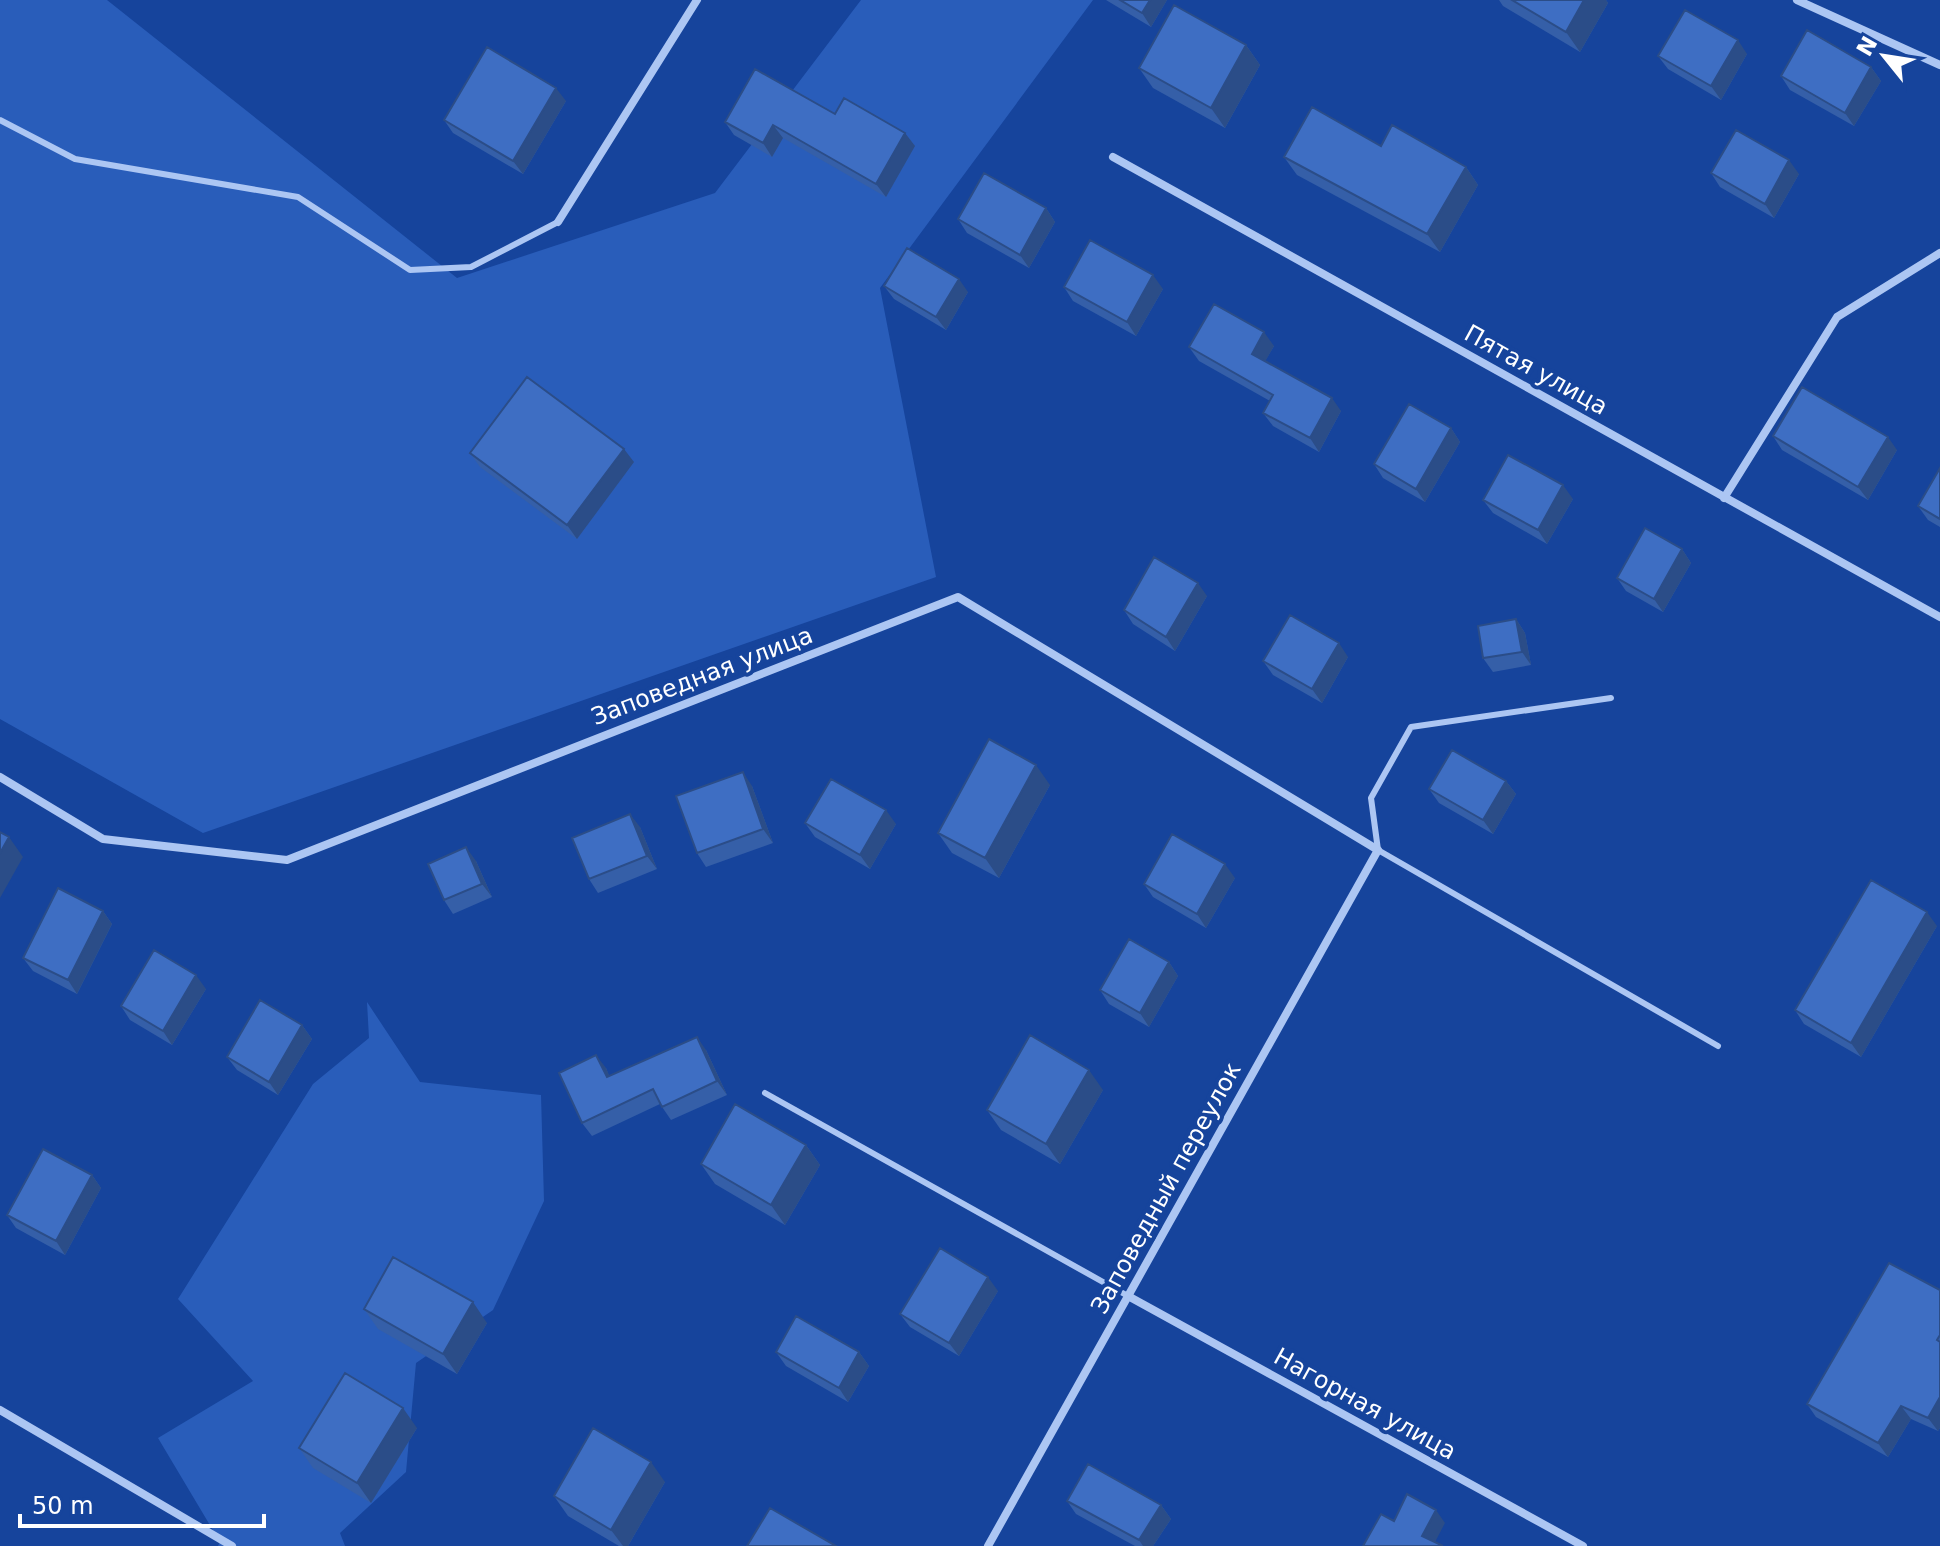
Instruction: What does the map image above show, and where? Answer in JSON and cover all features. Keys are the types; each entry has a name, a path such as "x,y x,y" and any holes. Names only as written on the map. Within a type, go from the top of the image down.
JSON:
{"street":[{"path":"558,222 697,0"},
{"path":"1797,0 1940,65"},
{"name":"Пятая улица","path":"1113,157 1940,617"},
{"path":"1724,498 1837,317 1940,253"},
{"name":"Заповедная улица","path":"0,777 103,839 287,860 958,597 1378,850"},
{"name":"Заповедный переулок","path":"988,1546 1378,850"},
{"name":"Нагорная улица","path":"1128,1296 1583,1546"},
{"path":"0,1410 232,1546"}],"lane":[{"path":"0,120 75,159 298,197 410,270 471,267 558,222"},
{"path":"1611,698 1411,727 1371,798 1378,850 1718,1046"},
{"path":"765,1093 1128,1296"}],"shaded area":[{"path":"0,0 107,0 457,278 715,193 861,0 1093,0 880,288 936,577 203,833 0,719"},
{"path":"367,1002 420,1082 541,1095 544,1201 493,1310 416,1363 406,1472 340,1533 345,1546 218,1546 220,1542 158,1438 253,1381 178,1299 313,1084 369,1038"}],"building":[{"path":"1120,0 1150,0 1142,13"},
{"path":"1512,0 1584,0 1566,32"},
{"path":"1174,5 1246,45 1211,108 1139,68"},
{"path":"1685,10 1738,40 1711,86 1658,56"},
{"path":"1807,30 1871,67 1845,113 1781,76"},
{"path":"487,47 556,88 513,161 444,120"},
{"path":"755,69 835,114 844,98 905,133 876,184 773,125 763,143 725,122"},
{"path":"1312,107 1381,146 1392,125 1466,167 1427,234 1284,157"},
{"path":"1736,130 1789,160 1765,204 1711,173"},
{"path":"984,173 1046,208 1020,255 958,219"},
{"path":"1090,240 1153,275 1127,322 1064,287"},
{"path":"907,248 959,279 936,317 884,286"},
{"path":"1214,304 1264,332 1252,354 1332,398 1310,438 1263,413 1273,395 1189,347"},
{"path":"527,377 624,449 567,525 470,453"},
{"path":"1802,387 1888,437 1858,487 1773,436"},
{"path":"1409,404 1451,428 1416,489 1374,464"},
{"path":"1508,455 1563,485 1538,530 1483,500"},
{"path":"1940,468 1940,519 1918,506"},
{"path":"1645,528 1682,549 1654,599 1617,578"},
{"path":"1154,557 1198,583 1166,637 1124,610"},
{"path":"1290,615 1339,643 1312,689 1263,661"},
{"path":"1516,619 1522,652 1483,658 1478,626"},
{"path":"989,739 1036,765 985,858 938,833"},
{"path":"1452,750 1506,781 1483,820 1429,789"},
{"path":"743,772 763,829 697,853 676,796"},
{"path":"831,779 886,810 860,855 805,823"},
{"path":"630,814 647,856 589,879 572,838"},
{"path":"0,832 9,837 0,853"},
{"path":"1172,834 1225,864 1197,914 1144,884"},
{"path":"466,847 482,884 444,900 428,864"},
{"path":"1871,880 1927,912 1851,1043 1795,1010"},
{"path":"58,888 103,911 68,980 23,958"},
{"path":"1129,939 1169,962 1140,1013 1100,990"},
{"path":"154,950 196,975 163,1031 121,1006"},
{"path":"260,1000 302,1025 269,1082 227,1057"},
{"path":"1030,1035 1089,1070 1046,1144 987,1110"},
{"path":"697,1037 717,1081 662,1107 653,1089 582,1123 559,1073 596,1055 607,1077"},
{"path":"735,1104 806,1145 771,1205 701,1164"},
{"path":"43,1149 92,1175 56,1241 7,1215"},
{"path":"940,1248 988,1277 949,1343 900,1314"},
{"path":"393,1257 473,1302 443,1354 364,1309"},
{"path":"1889,1263 1940,1290 1940,1335 1937,1340 1940,1342 1940,1397 1928,1418 1901,1406 1878,1443 1807,1404"},
{"path":"796,1316 859,1352 839,1388 776,1352"},
{"path":"345,1373 403,1408 357,1483 299,1448"},
{"path":"593,1428 651,1462 611,1530 554,1496"},
{"path":"1088,1464 1161,1505 1139,1540 1067,1501"},
{"path":"1407,1494 1436,1510 1422,1536 1443,1546 1363,1546 1381,1514 1394,1521"},
{"path":"770,1508 836,1546 747,1546"}]}
